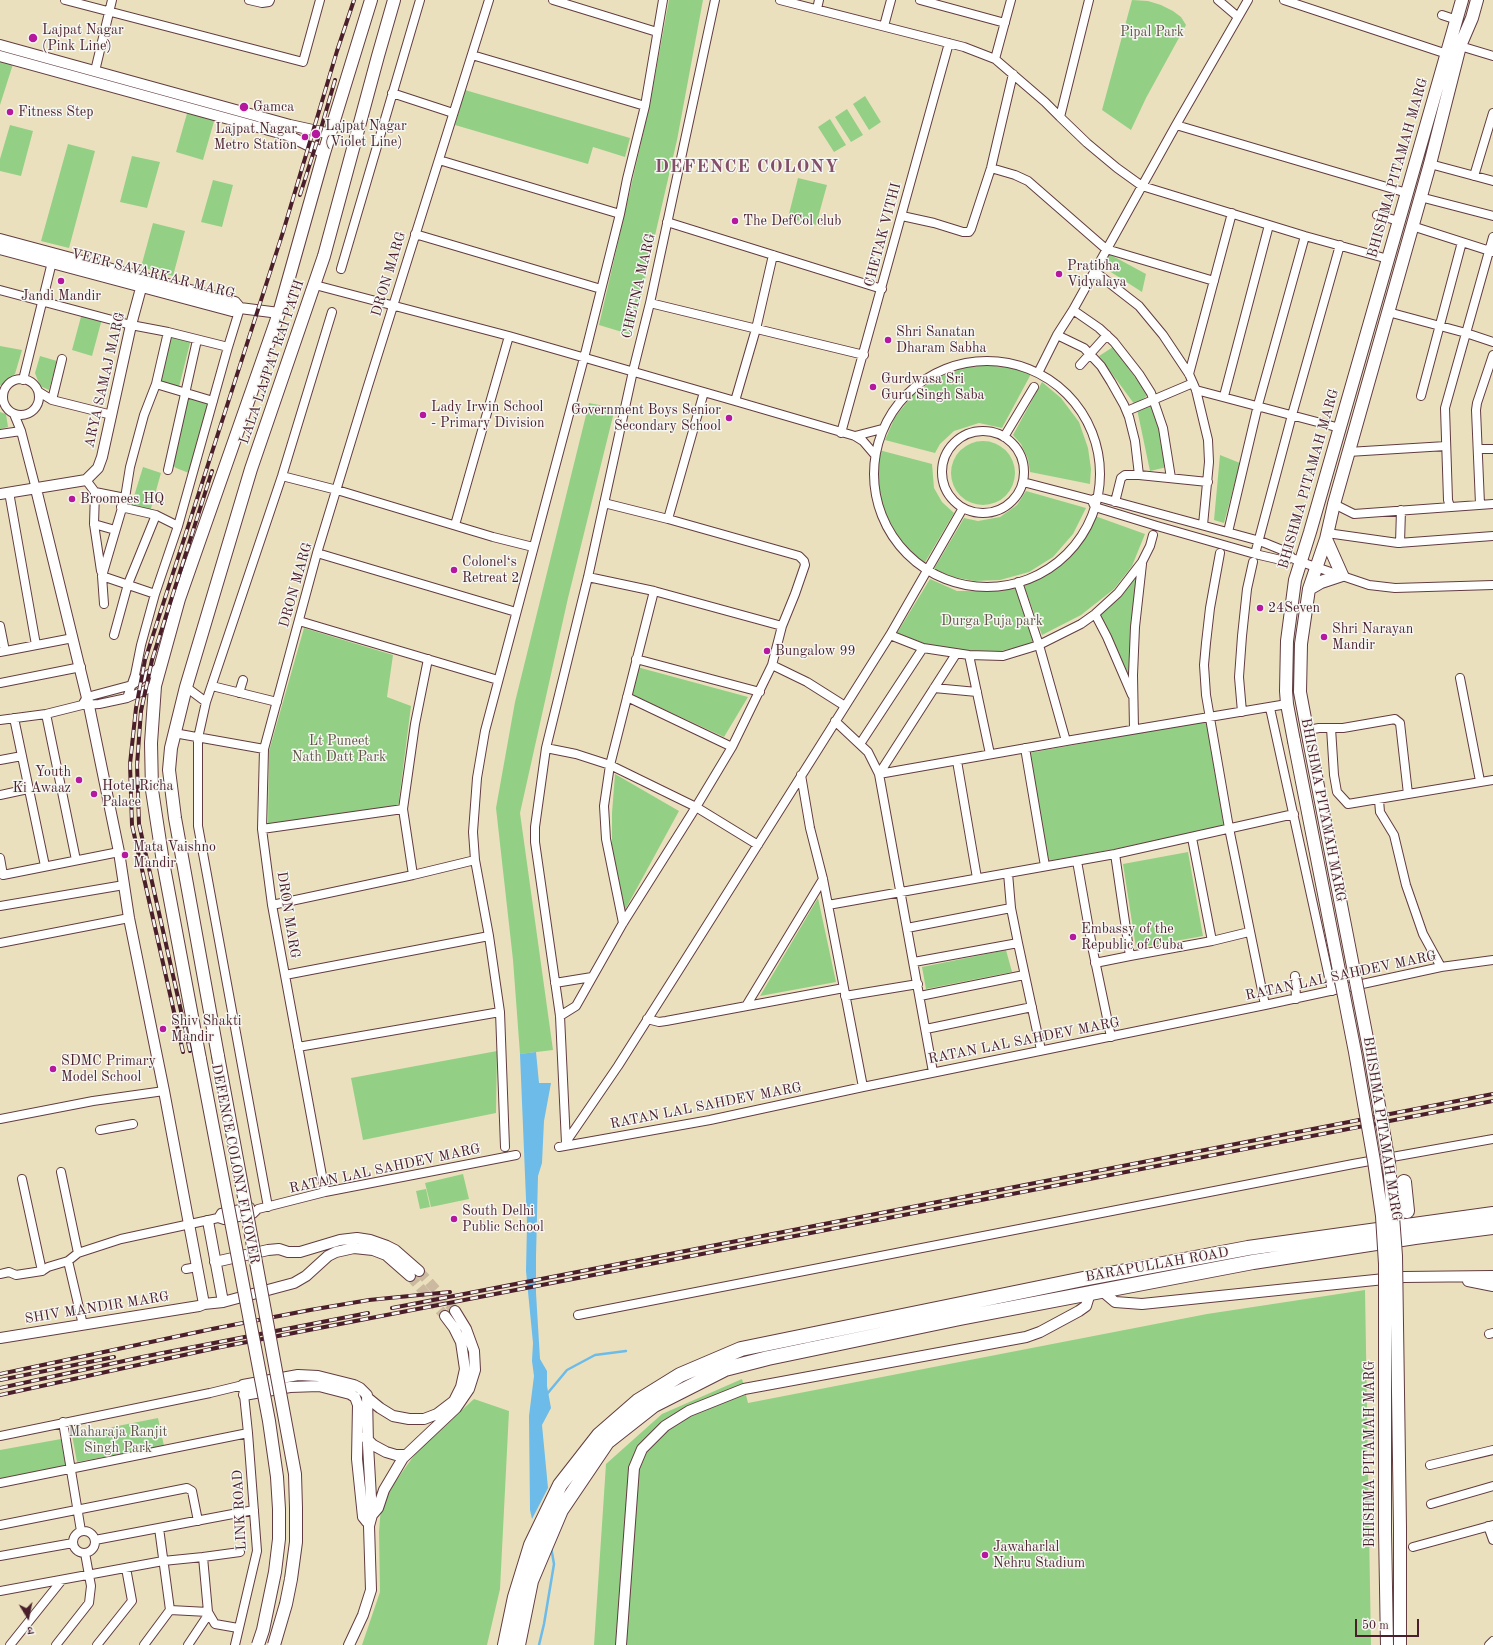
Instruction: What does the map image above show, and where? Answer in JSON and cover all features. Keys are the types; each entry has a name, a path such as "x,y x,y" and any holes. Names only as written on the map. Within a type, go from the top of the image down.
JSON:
{"highway":[{"path":"1404,1182 1407,1211"},
{"name":"BARAPULLAH ROAD","path":"826,1339 1083,1279 1248,1248 1493,1214"},
{"name":"BARAPULLAH ROAD","path":"826,1339 1096,1292 1253,1262 1368,1244 1493,1227"},
{"path":"505,1645 515,1597 531,1545 560,1485 599,1435 638,1401 680,1375 741,1349 826,1339"},
{"path":"518,1645 531,1581 561,1510 607,1442 654,1405 725,1369 768,1358 826,1339"}],"main road":[{"name":"LALA LAJPAT RAI PATH","path":"155,686 179,599 279,313 324,153 371,0"},
{"name":"LALA LAJPAT RAI PATH","path":"174,733 186,686 252,469 315,285 394,0"},
{"name":"BHISHMA PITAMAH MARG","path":"1387,1645 1385,1530 1385,1264 1382,1216 1355,1052 1287,704 1287,641 1296,560 1340,428 1462,0"},
{"name":"BHISHMA PITAMAH MARG","path":"1400,1645 1400,1528 1396,1256 1389,1164 1370,1054 1300,692 1302,644 1309,589 1326,536 1348,452 1430,164 1460,46 1472,18 1476,0"},
{"path":"1309,589 1321,582 1342,575 1326,536"},
{"name":"DEFENCE COLONY FLYOVER","path":"155,686 151,743 152,790 178,942 269,1421 277,1476 280,1509 276,1566 263,1630 258,1645"},
{"name":"DEFENCE COLONY FLYOVER","path":"174,733 169,770 175,818 295,1474 296,1542 286,1604 274,1645"}],"street":[{"path":"65,0 302,62 320,0"},
{"path":"95,71 112,0"},
{"path":"249,0 262,3 269,2 270,0"},
{"path":"341,269 420,0"},
{"name":"DRON MARG","path":"325,1192 272,905 262,829 264,749 317,553 489,0"},
{"path":"553,0 657,32"},
{"path":"505,1147 500,1012 473,832 477,778 485,731 516,612 521,577 533,547 584,358 600,289 620,214 645,106 663,0"},
{"name":"CHETNA MARG","path":"564,1144 560,1016 535,842 535,827 546,748 588,577 633,372 650,303 714,0"},
{"path":"780,0 949,43 994,59 1045,102 1117,168 1142,186 1305,236 1388,259"},
{"path":"817,9 819,0"},
{"path":"884,26 891,0"},
{"path":"920,0 1005,23"},
{"path":"994,59 1011,0"},
{"path":"1060,117 1089,0"},
{"path":"1218,0 1238,17"},
{"path":"1038,373 1057,335 1248,0"},
{"path":"1284,0 1447,54"},
{"path":"1442,15 1456,20"},
{"name":"CHETAK VITHI","path":"841,433 864,355 949,43"},
{"path":"0,45 290,125 331,134"},
{"path":"1460,46 1493,56"},
{"path":"472,55 645,106"},
{"path":"0,56 287,135 324,153"},
{"path":"60,73 64,62"},
{"path":"902,216 934,223 963,232 969,232 991,168 1013,74"},
{"path":"392,93 453,113"},
{"path":"1474,176 1493,113"},
{"path":"287,135 290,125"},
{"path":"1176,125 1407,193"},
{"path":"439,160 620,214"},
{"path":"1430,164 1493,181"},
{"path":"991,168 1015,175 1028,181 1106,249 1214,281"},
{"path":"1420,196 1493,216"},
{"path":"1189,374 1232,213"},
{"path":"1377,215 1399,221"},
{"path":"667,222 882,289"},
{"path":"1224,396 1269,225"},
{"path":"1412,226 1491,252"},
{"path":"415,234 600,289"},
{"path":"1228,532 1258,405 1305,236"},
{"path":"1450,506 1448,500 1445,408 1491,252 1493,237"},
{"name":"VEER SAVARKAR MARG","path":"0,239 53,258 143,282 235,302 240,308"},
{"path":"1421,396 1462,242"},
{"path":"1255,554 1260,541 1292,415 1340,245"},
{"name":"VEER SAVARKAR MARG","path":"0,249 53,258"},
{"path":"735,400 756,329 773,255"},
{"path":"23,380 53,258"},
{"path":"1094,271 1139,306 1163,335 1189,374 1195,386 1208,440 1210,462 1203,525"},
{"name":"ARYA SAMAJ MARG","path":"88,478 98,468 102,457 131,326 143,282"},
{"path":"315,285 510,336 855,436 863,441 875,455"},
{"path":"0,290 131,326 168,332 228,348"},
{"path":"650,303 864,355"},
{"path":"127,698 155,594 178,526 240,308 279,313"},
{"path":"1072,310 1107,336 1140,374 1154,400 1167,447 1171,478"},
{"path":"268,1207 198,826 198,738 206,702 282,476 332,312"},
{"path":"1388,312 1466,333 1493,342"},
{"path":"102,576 124,498 130,467 142,422 156,384 168,332"},
{"path":"1057,335 1078,344 1090,354 1108,377 1126,411 1135,441 1139,475"},
{"path":"455,525 510,336"},
{"path":"1080,365 1107,336"},
{"path":"168,470 184,392 197,340"},
{"path":"1480,504 1477,403 1493,355"},
{"path":"52,400 62,359"},
{"path":"978,361 999,361 1019,365 1038,373 1056,384 1067,394 1084,416 1093,435 1099,455 1100,476 1095,502 1081,536 1064,556 1047,569 1018,582 1000,586 975,586 944,579 912,559 888,530 880,512 875,494 874,481 875,455 882,430 892,411 905,395 938,371 978,361"},
{"path":"14,414 26,414 33,411 39,400 38,392 33,383 23,380 11,383 4,391 2,398 6,407 14,414 20,431 36,489 80,667 86,702 119,852 129,918 164,1091 196,1264 202,1305"},
{"path":"156,384 213,401"},
{"path":"1004,437 1034,386"},
{"path":"1126,411 1195,386 1224,396 1340,428"},
{"path":"38,392 52,400 112,416"},
{"path":"668,519 704,392"},
{"path":"855,436 882,430"},
{"path":"0,434 20,431"},
{"path":"977,432 991,432 1004,437 1014,445 1024,464 1023,482 1016,497 1000,509 988,513 979,513 963,508 952,499 943,479 943,465 948,452 952,446 963,437 977,432"},
{"path":"1348,452 1446,446"},
{"path":"1478,449 1493,449"},
{"path":"1115,502 1122,476 1139,475 1208,482"},
{"path":"282,476 337,490 533,547"},
{"path":"36,645 4,493 36,489 88,478 95,492 94,524 102,576 104,604"},
{"path":"1023,482 1095,502 1157,526 1255,554 1281,560 1296,560 1369,585 1381,587 1493,585"},
{"path":"95,492 124,498"},
{"path":"1095,502 1115,502 1260,541 1288,552 1296,560"},
{"path":"560,1016 576,1006 624,923 732,747 772,665 782,626 805,565 804,561 799,556 668,519 604,503"},
{"path":"1334,504 1354,514 1493,504"},
{"path":"121,506 156,515 178,526"},
{"path":"564,1144 647,1019 890,635 963,508"},
{"path":"1400,543 1401,510"},
{"path":"114,635 128,584 156,515"},
{"path":"94,524 115,530"},
{"path":"1134,729 1132,675 1134,627 1142,562 1153,535"},
{"path":"1326,536 1400,543 1493,536"},
{"path":"1220,552 1210,608 1204,665 1206,695 1229,828 1265,1005"},
{"path":"317,553 516,612"},
{"path":"890,635 923,648 956,654 1003,656 1039,645 1070,630 1095,614 1118,593 1142,562"},
{"path":"1242,712 1239,677 1242,636 1247,589 1253,562"},
{"path":"102,576 155,594"},
{"path":"588,577 654,591 782,626"},
{"path":"1018,582 1039,645 1066,741"},
{"path":"624,923 606,839 604,806 610,765 654,591"},
{"path":"1095,614 1107,637 1133,699"},
{"path":"299,621 498,680"},
{"path":"0,626 3,651 73,638"},
{"path":"860,744 923,648"},
{"path":"879,774 956,654"},
{"path":"969,655 990,754"},
{"path":"636,659 760,692"},
{"path":"413,875 403,809 415,724 428,660"},
{"path":"772,665 807,682 845,706"},
{"path":"0,720 46,714 86,702 132,684 161,666"},
{"path":"0,683 80,667"},
{"path":"1460,678 1480,781"},
{"path":"239,693 243,680"},
{"path":"86,702 127,698 155,686"},
{"path":"186,686 206,702"},
{"path":"212,686 276,702"},
{"path":"934,688 977,692"},
{"path":"627,696 732,747"},
{"path":"879,774 1134,729 1270,708 1287,704"},
{"path":"1270,708 1332,991"},
{"path":"46,714 76,860"},
{"path":"14,718 45,866"},
{"path":"1309,735 1319,728 1331,728 1395,719 1400,723 1408,794"},
{"path":"835,721 868,752 879,774 933,1072"},
{"path":"1331,728 1334,775 1338,792 1348,804 1493,780"},
{"path":"174,733 264,749"},
{"path":"546,748 576,754 610,765 696,807 758,845"},
{"path":"1025,748 1045,866"},
{"path":"0,760 22,756"},
{"path":"957,761 977,878"},
{"path":"801,775 810,828 823,879 863,1086"},
{"path":"0,795 28,789"},
{"path":"1379,800 1380,812 1394,835 1406,885 1423,934 1441,967"},
{"path":"262,829 403,809"},
{"path":"828,905 1116,854 1294,814"},
{"path":"1192,838 1212,941"},
{"path":"0,858 2,876 119,852"},
{"path":"1116,854 1130,956"},
{"path":"272,905 476,860"},
{"path":"1077,861 1095,963 1111,1037"},
{"path":"1008,873 1011,908 1041,1050"},
{"path":"746,1006 823,879"},
{"path":"0,906 124,885"},
{"path":"907,928 1011,908"},
{"path":"0,943 129,918"},
{"path":"1095,963 1212,941 1249,932"},
{"path":"285,975 489,936"},
{"path":"914,962 1018,943"},
{"name":"RATAN LAL SAHDEV MARG","path":"564,1144 710,1120 863,1086 899,1080 1041,1050 1072,1040 1111,1037 1296,999 1441,967 1493,960"},
{"path":"920,996 1024,975"},
{"path":"1295,976 1296,999"},
{"path":"555,983 592,977"},
{"path":"647,1019 659,1022 746,1006 845,992 918,984"},
{"path":"926,1028 1032,1008"},
{"path":"298,1047 500,1012"},
{"path":"899,1080 900,1070"},
{"path":"0,1119 93,1101 164,1091"},
{"path":"100,1130 133,1124"},
{"path":"578,1315 1353,1164 1493,1139"},
{"name":"RATAN LAL SAHDEV MARG","path":"78,1253 121,1239 218,1218 224,1220 253,1214 258,1209 325,1192 516,1154"},
{"path":"0,1274 10,1272 16,1275 42,1271 48,1266 68,1261 78,1253 60,1172"},
{"path":"22,1179 42,1271"},
{"path":"208,1221 223,1302"},
{"name":"SHIV MANDIR MARG","path":"0,1338 223,1302 294,1283 306,1276 328,1256 336,1252 354,1248 373,1250 414,1273 395,1250 370,1240 357,1238 340,1240 300,1252 288,1252 279,1249 215,1258"},
{"path":"196,1264 198,1255 201,1252 208,1251 215,1258"},
{"path":"68,1261 83,1325"},
{"path":"186,1269 196,1264"},
{"path":"621,1645 634,1468 642,1449 665,1426 689,1411 744,1388 1026,1337 1040,1332 1079,1311 1086,1306 1096,1292 1115,1302 1142,1304 1404,1277 1493,1276"},
{"path":"1452,1277 1493,1286"},
{"path":"368,1519 378,1508 384,1490 406,1454 456,1408 464,1399 473,1380 475,1362 474,1351 466,1329 455,1311"},
{"path":"368,1399 393,1416 409,1419 424,1418 437,1414 454,1401 461,1387 465,1369 461,1342 446,1316"},
{"path":"0,1436 210,1393 242,1385 298,1375 318,1376 360,1388 367,1395 368,1399 368,1519 371,1590 363,1615 349,1645"},
{"name":"LINK ROAD","path":"235,1645 257,1551 248,1433 242,1385"},
{"path":"244,1395 290,1387 320,1386 350,1394 355,1397 358,1405 357,1459 368,1519"},
{"path":"63,1422 81,1531"},
{"path":"357,1430 379,1450 396,1455 406,1454"},
{"path":"0,1483 248,1433"},
{"path":"1430,1465 1493,1450"},
{"path":"1431,1504 1493,1486"},
{"path":"0,1524 187,1488 192,1491 198,1521"},
{"path":"95,1540 254,1510"},
{"path":"1413,1547 1491,1526 1493,1540"},
{"path":"144,1645 170,1610 159,1528"},
{"path":"81,1531 91,1533 95,1540 94,1548 85,1553 77,1551 73,1542 76,1535 81,1531"},
{"path":"0,1556 73,1542"},
{"path":"0,1591 163,1561 240,1552"},
{"path":"56,1645 89,1603 91,1586 85,1553"},
{"path":"188,1645 206,1618 208,1612 203,1557"},
{"path":"98,1645 132,1601 126,1568"},
{"path":"10,1645 62,1580"},
{"path":"170,1610 208,1612"},
{"path":"208,1612 215,1624 238,1628"},
{"path":"1489,1645 1493,1641"}],"green space":[{"path":"669,0 703,0 677,140 632,335 599,325 649,108"},
{"name":"Pipal Park","path":"1132,0 1148,1 1161,5 1181,17 1186,25 1146,98 1131,130 1102,110"},
{"path":"0,60 13,64 0,105"},
{"path":"465,90 630,138 625,157 593,147 588,164 455,125"},
{"path":"865,96 881,122 869,130 853,104"},
{"path":"847,109 863,135 851,142 835,117"},
{"path":"188,110 215,118 203,160 176,152"},
{"path":"830,119 846,145 834,152 818,127"},
{"path":"10,125 33,131 21,176 0,171 0,159"},
{"path":"68,144 95,151 69,248 41,241"},
{"path":"132,156 160,162 147,208 120,202"},
{"path":"798,178 827,185 816,225 788,218"},
{"path":"213,180 233,185 222,227 201,222"},
{"path":"153,223 185,231 173,276 141,267"},
{"path":"1109,254 1146,274 1142,292 1103,267"},
{"path":"82,313 102,319 92,356 72,350"},
{"path":"170,335 191,339 179,387 157,383"},
{"path":"0,346 22,350 15,374 0,386"},
{"path":"1113,347 1148,395 1135,405 1099,356"},
{"path":"40,356 57,361 49,390 40,386 35,373"},
{"path":"987,365 1018,369 1031,374 1002,428 979,423 954,431 940,444 935,453 885,440 895,417 913,395 936,378 963,368"},
{"path":"1042,382 1061,398 1079,422 1088,448 1091,469 1090,484 1030,472 1028,459 1021,444 1013,435"},
{"path":"183,394 209,401 189,473 176,468 170,463"},
{"path":"589,403 615,408 568,598 520,813 553,1050 520,1054 513,960 496,808 515,702"},
{"path":"1154,405 1167,467 1150,471 1137,409"},
{"path":"0,412 6,414 8,427 0,429"},
{"path":"983,441 1001,447 1009,455 1015,473 1009,491 1001,499 983,505 965,499 957,491 951,473 957,455 965,447"},
{"path":"879,450 932,464 934,488 942,502 954,513 924,564 902,545 887,522 878,497 877,459"},
{"path":"1220,455 1240,463 1224,523 1214,520"},
{"path":"143,467 161,473 150,512 131,506"},
{"path":"1026,491 1086,508 1073,534 1053,557 1029,572 1000,580 975,581 952,577 934,569 964,518 978,521 1000,517 1017,505"},
{"path":"1095,516 1145,534 1132,566 1114,589 1081,615 1042,635 1024,586 1055,570 1078,545"},
{"path":"1137,577 1129,680 1099,615"},
{"name":"Durga Puja park","path":"930,579 957,591 984,591 1015,587 1034,643 997,652 960,651 931,646 897,633"},
{"name":"Lt Puneet Nath Datt Park","path":"304,628 393,655 387,697 411,706 398,808 268,825 269,751"},
{"path":"637,667 748,697 724,737 631,694"},
{"path":"1206,721 1224,826 1049,861 1029,753"},
{"path":"615,774 679,811 625,910 612,846 612,813"},
{"path":"1188,852 1203,936 1136,948 1123,864"},
{"path":"818,898 836,982 760,996"},
{"path":"1006,950 1012,972 926,989 922,967"},
{"path":"497,1051 496,1113 363,1140 351,1078"},
{"path":"463,1174 469,1199 431,1207 425,1183"},
{"path":"426,1189 430,1207 420,1209 416,1191"},
{"name":"Jawaharlal Nehru Stadium","path":"1365,1290 1371,1645 594,1645 606,1464 662,1414 742,1379 748,1403 1207,1314"},
{"path":"474,1399 509,1411 500,1589 487,1645 362,1645 380,1592 379,1532 381,1506 395,1482 418,1450"},
{"name":"Maharaja Ranjit Singh Park","path":"158,1418 164,1446 77,1462 72,1435"},
{"path":"61,1439 66,1467 0,1479 0,1450"}],"water":[{"path":"536,1052 539,1083 551,1083 544,1121 542,1163 538,1176 536,1293 540,1359 547,1371 547,1386 551,1408 542,1425 548,1488 532,1519 530,1510 529,1416 534,1376 532,1361 533,1343 526,1271 527,1223 520,1054"}],"waterway":[{"path":"547,1394 567,1370 595,1355 626,1351"},
{"path":"539,1645 554,1564 551,1547"}],"tunnel":[{"path":"419,1271 455,1311"},
{"path":"410,1276 445,1316"}],"railway":[{"path":"183,1052 132,825 130,764 136,708 145,660 283,232 337,51 354,0"},
{"path":"300,195 335,80"},
{"path":"190,1051 139,824 137,765 141,711 152,660 212,471"},
{"path":"392,1308 1493,1094"},
{"path":"0,1395 216,1348 1493,1101"},
{"path":"0,1374 212,1329 310,1310 369,1300 450,1292"},
{"path":"0,1388 142,1357 368,1313"},
{"path":"0,1380 114,1357"}],"place":[{"name":"Lajpat Nagar (Pink Line)","path":"33,38"},
{"name":"Gamca","path":"244,107"},
{"name":"Fitness Step","path":"10,112"},
{"name":"Lajpat Nagar (Violet Line)","path":"316,134"},
{"name":"Lajpat Nagar Metro Station","path":"305,137"},
{"name":"The DefCol club","path":"735,221"},
{"name":"Pratibha Vidyalaya","path":"1059,274"},
{"name":"Jandi Mandir","path":"61,281"},
{"name":"Shri Sanatan Dharam Sabha","path":"888,340"},
{"name":"Gurdwasa Sri Guru Singh Saba","path":"873,387"},
{"name":"Lady Irwin School - Primary Division","path":"423,415"},
{"name":"Government Boys Senior Secondary School","path":"729,418"},
{"name":"Broomees HQ","path":"72,499"},
{"name":"Colonel‘s Retreat 2","path":"454,570"},
{"name":"24Seven","path":"1260,608"},
{"name":"Shri Narayan Mandir","path":"1324,637"},
{"name":"Bungalow 99","path":"767,651"},
{"name":"Youth Ki Awaaz","path":"79,780"},
{"name":"Hotel Richa Palace","path":"94,794"},
{"name":"Mata Vaishno Mandir","path":"125,855"},
{"name":"Embassy of the Republic of Cuba","path":"1073,937"},
{"name":"Shiv Shakti Mandir","path":"163,1029"},
{"name":"SDMC Primary Model School","path":"53,1069"},
{"name":"South Delhi Public School","path":"454,1219"},
{"name":"Jawaharlal Nehru Stadium","path":"985,1555"}],"district":[{"name":"DEFENCE COLONY","path":"747,167"}]}
